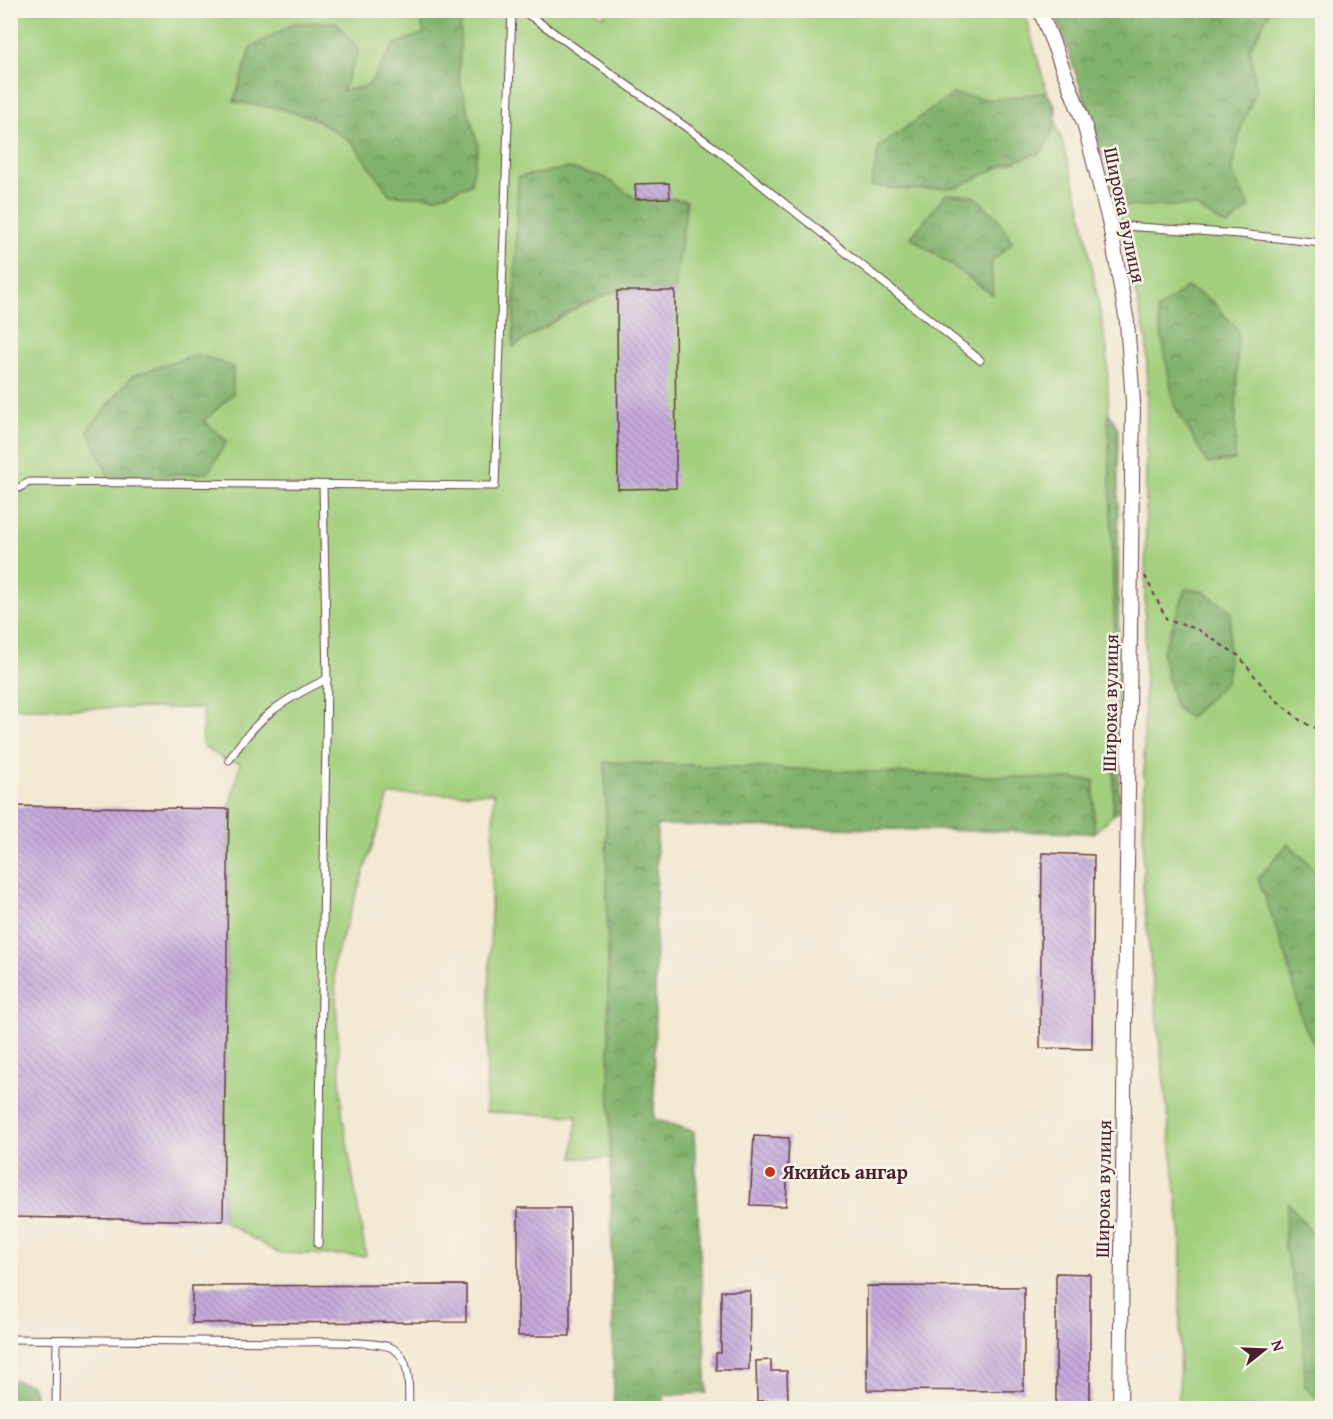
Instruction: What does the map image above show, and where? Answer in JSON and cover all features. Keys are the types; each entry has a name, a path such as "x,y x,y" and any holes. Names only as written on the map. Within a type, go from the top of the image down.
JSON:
{"street":[{"name":"Широка вулиця","path":"1040,10 1084,123 1110,225 1127,322 1133,402 1120,1408"}],"lane":[{"path":"10,493 29,482 495,486 512,10"},
{"path":"522,10 718,150 980,360"},
{"path":"1110,225 1240,234 1323,243"},
{"path":"318,1244 327,679 323,485"},
{"path":"229,760 247,734 272,710 327,679"},
{"path":"10,1339 329,1342 383,1345 401,1354 406,1365 409,1408"},
{"path":"56,1408 57,1340"}],"path":[{"path":"1142,570 1167,620 1197,629 1239,656 1268,693 1301,721 1323,732"}],"green space":[{"path":"594,10 604,17 605,10 1024,11 1047,92 1056,108 1056,122 1080,203 1107,349 1116,687 1113,815 1094,833 1093,780 606,763 611,1158 573,1158 577,1116 486,1112 494,793 389,795 334,962 342,1112 366,1256 278,1253 223,1221 229,809 240,763 223,759 202,745 203,708 11,708 11,11","holes":["925,222 992,294 911,237"]},
{"path":"419,11 468,11 461,19 459,78 478,145 471,184 438,197 390,195 352,142 313,118 277,108 234,102 251,47 295,23 336,22 359,50 342,91 368,86 395,44 424,33"},
{"path":"1055,11 1322,11 1322,1408 1179,1408 1181,1237 1143,891 1147,342 1105,160"},
{"path":"1055,11 1270,11 1250,49 1257,90 1242,124 1231,171 1250,207 1227,226 1195,206 1116,206 1105,160"},
{"path":"1047,92 1056,116 1054,129 1042,152 1003,165 958,187 909,190 871,186 879,147 953,94 992,100"},
{"path":"568,168 604,177 636,199 670,198 687,201 675,291 616,291 579,306 513,347 518,177"},
{"path":"946,194 974,196 998,218 1012,243 991,262 993,295 911,237"},
{"path":"1187,287 1212,301 1238,330 1235,460 1208,464 1174,405 1157,310"},
{"path":"197,354 233,367 233,394 204,421 227,441 208,473 109,477 88,430 132,376"},
{"path":"1108,411 1118,429 1119,811 1113,815 1116,687"},
{"path":"1186,589 1203,591 1231,611 1227,681 1189,718 1175,707 1162,654"},
{"path":"605,762 1094,780 1094,833 657,825 654,1119 694,1131 707,1393 664,1395 664,1408 614,1408"},
{"path":"1288,843 1322,877 1322,1060 1302,1021 1287,959 1258,878"},
{"path":"1288,1202 1322,1247 1322,1403 1305,1387 1303,1328 1284,1244"},
{"path":"11,1379 33,1385 38,1408 11,1408"}],"building":[{"path":"669,183 670,198 636,199 635,184"},
{"path":"617,291 675,291 676,488 618,489"},
{"path":"10,806 229,809 223,1221 10,1217"},
{"path":"1042,853 1094,855 1092,1049 1040,1048"},
{"name":"Якийсь ангар","path":"754,1136 789,1138 786,1206 750,1205"},
{"path":"518,1208 570,1208 570,1336 518,1336"},
{"path":"1056,1273 1090,1274 1090,1405 1056,1405"},
{"path":"466,1285 466,1322 192,1323 192,1286"},
{"path":"867,1286 1024,1287 1024,1391 867,1390"},
{"path":"721,1291 750,1291 749,1370 716,1370 716,1353 721,1353"},
{"path":"771,1360 771,1371 787,1371 788,1400 757,1401 756,1361"}],"place":[{"name":"Якийсь ангар","path":"770,1172"}]}
